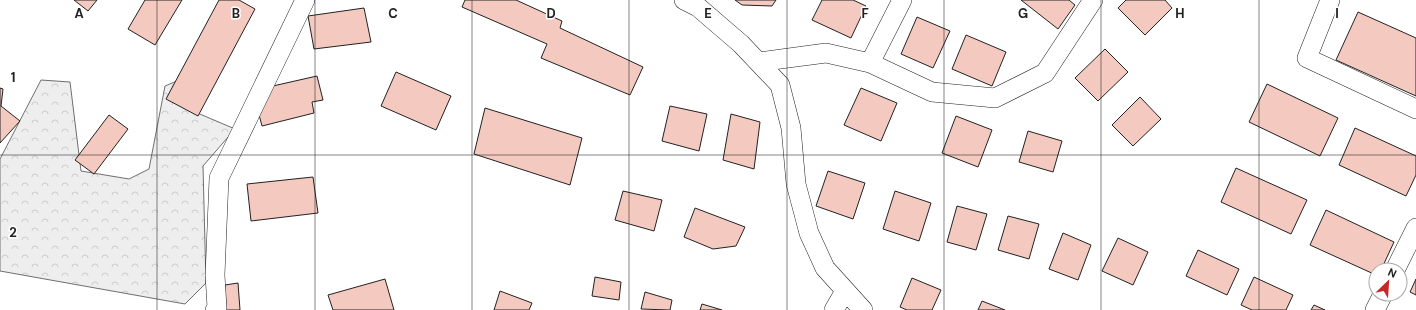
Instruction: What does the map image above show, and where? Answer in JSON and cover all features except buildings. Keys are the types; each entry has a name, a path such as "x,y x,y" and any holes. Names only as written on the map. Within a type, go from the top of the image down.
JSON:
{"street":[{"path":"215,310 217,308 215,275 218,178 305,0"},
{"path":"684,0 698,7 741,44 780,85 791,128 796,184 808,233 825,268 863,310"},
{"path":"870,63 902,0"},
{"path":"758,62 826,53 870,63 932,92 995,98 1045,73 1093,0"},
{"path":"1330,0 1307,58 1416,109"},
{"path":"1399,262 1416,228"},
{"path":"834,310 845,291"}],"green space":[{"path":"196,73 188,109 235,129 203,166 206,283 185,304 0,271 0,159 41,80 70,82 81,171 129,179 149,169 165,86"}]}
